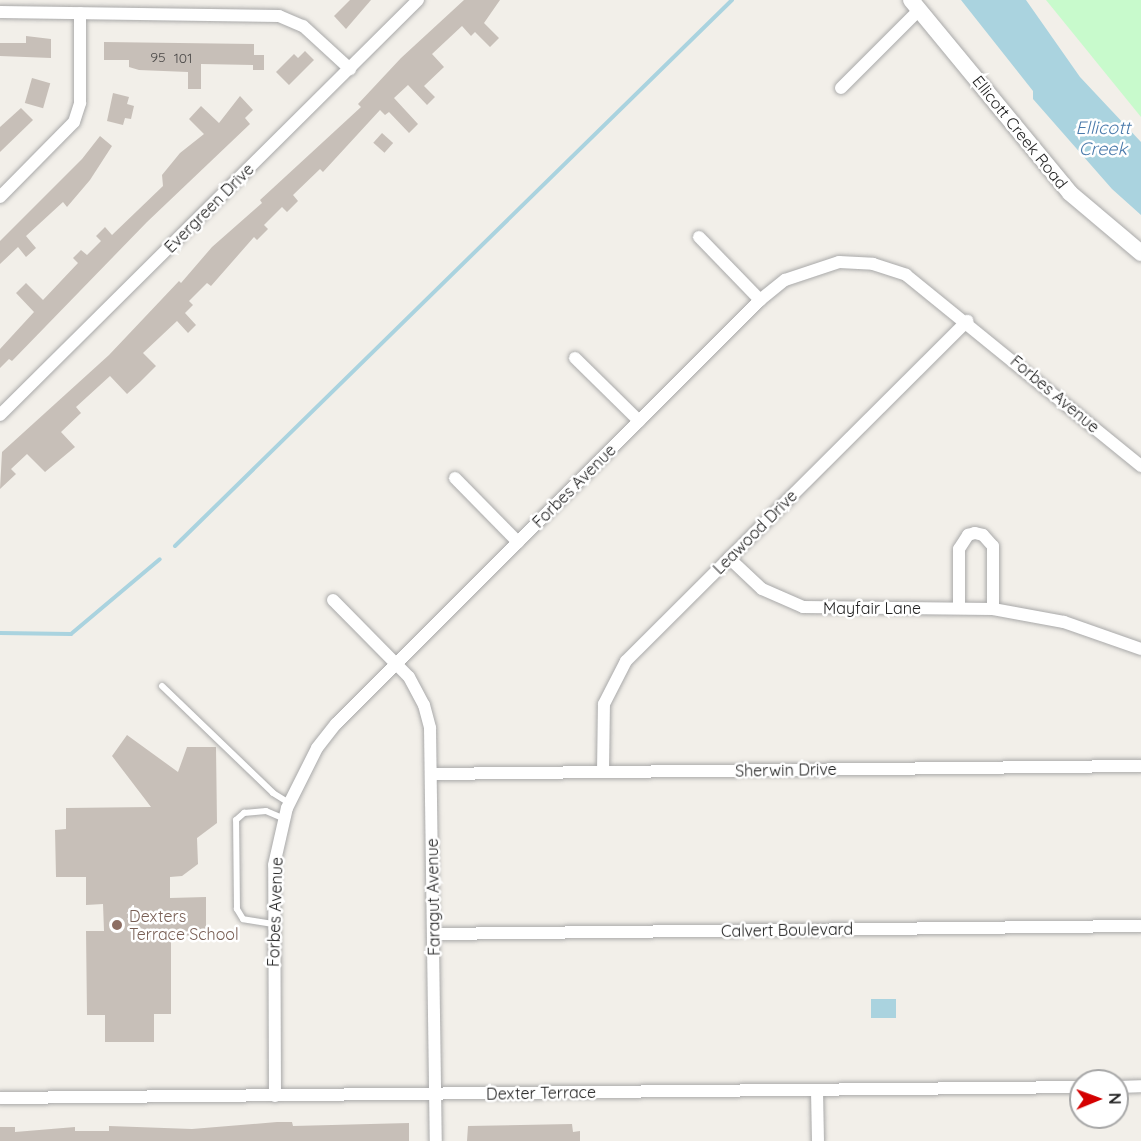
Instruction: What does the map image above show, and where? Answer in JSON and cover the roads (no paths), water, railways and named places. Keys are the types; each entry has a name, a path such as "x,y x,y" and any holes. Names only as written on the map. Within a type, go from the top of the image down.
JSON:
{"street":[{"name":"Evergreen Drive","path":"0,415 418,0"},
{"path":"841,88 915,5"},
{"name":"Ellicott Creek Road","path":"915,5 1070,193 1141,253"},
{"path":"0,12 279,16 303,26 350,69"},
{"path":"0,197 74,122 80,103 80,13"},
{"path":"699,237 760,300"},
{"name":"Forbes Avenue","path":"275,1096 274,865 289,804 309,761 336,724 760,300 801,272 822,265 856,262 906,274 967,321 1141,466"},
{"name":"Leawood Drive","path":"603,772 604,704 616,674 967,321"},
{"path":"575,358 639,422"},
{"path":"455,478 518,542"},
{"path":"959,608 959,549 963,541 975,533 983,535 993,546 993,609"},
{"name":"Mayfair Lane","path":"729,558 762,589 803,607 993,609 1064,622 1141,650"},
{"name":"Faragut Avenue","path":"333,600 397,663 424,705 430,728 436,1141"},
{"name":"Sherwin Drive","path":"431,774 1141,766"},
{"name":"Calvert Boulevard","path":"433,934 1141,926"},
{"name":"Dexter Terrace","path":"0,1098 1069,1087"},
{"path":"817,1090 818,1141"}],"lane":[{"path":"162,686 273,793 289,804"},
{"path":"273,924 243,919 237,909 236,820 244,813 266,811 285,819"}],"water":[{"name":"Ellicott Creek","path":"961,0 1026,0 1080,77 1141,142 1141,215 1112,189 1033,99 1033,91"},
{"path":"871,999 896,999 896,1018 871,1018"}],"waterway":[{"path":"175,546 732,0"},
{"path":"0,633 71,634 160,559"}],"place":[{"name":"Dexters Terrace School","path":"117,925"}]}
